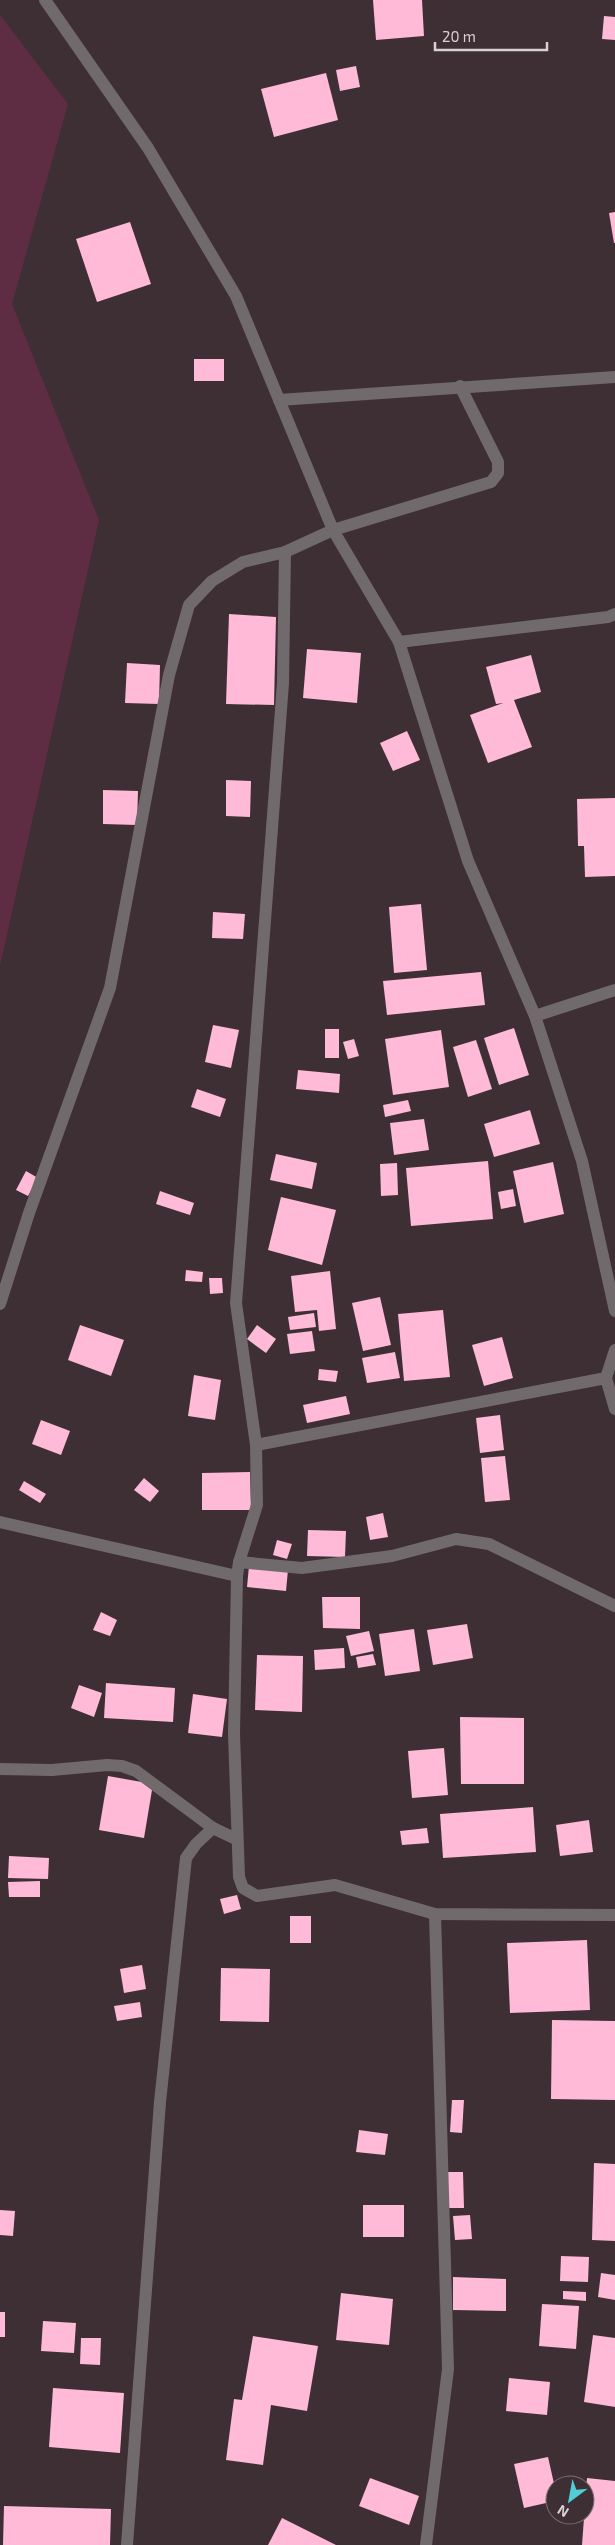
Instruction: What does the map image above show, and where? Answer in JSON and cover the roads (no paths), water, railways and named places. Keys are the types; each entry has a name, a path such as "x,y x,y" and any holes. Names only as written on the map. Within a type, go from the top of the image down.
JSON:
{"street":[{"path":"46,0 148,148 236,296 332,530 399,642 468,861 535,1016 582,1160 615,1311"},
{"path":"279,400 460,386 615,377"},
{"path":"0,1304 29,1214 110,988 169,675 189,605 212,581 243,562 285,552 332,530 490,482 498,473 498,462 460,386"},
{"path":"285,552 283,683 236,1303 256,1444 257,1504 239,1562 237,1576 234,1734 236,1839 239,1876 243,1888 257,1896 335,1885 435,1914 615,1915"},
{"path":"399,642 608,617 615,614"},
{"path":"535,1016 615,990"},
{"path":"615,1350 606,1378 615,1409"},
{"path":"256,1444 606,1378"},
{"path":"0,1522 237,1576"},
{"path":"239,1562 302,1568 392,1556 456,1539 489,1544 615,1606"},
{"path":"0,1770 52,1770 122,1766 136,1771 213,1828 236,1839"},
{"path":"127,2545 160,2102 186,1858 196,1844 213,1828"},
{"path":"426,2545 448,2369 435,1914"}]}
